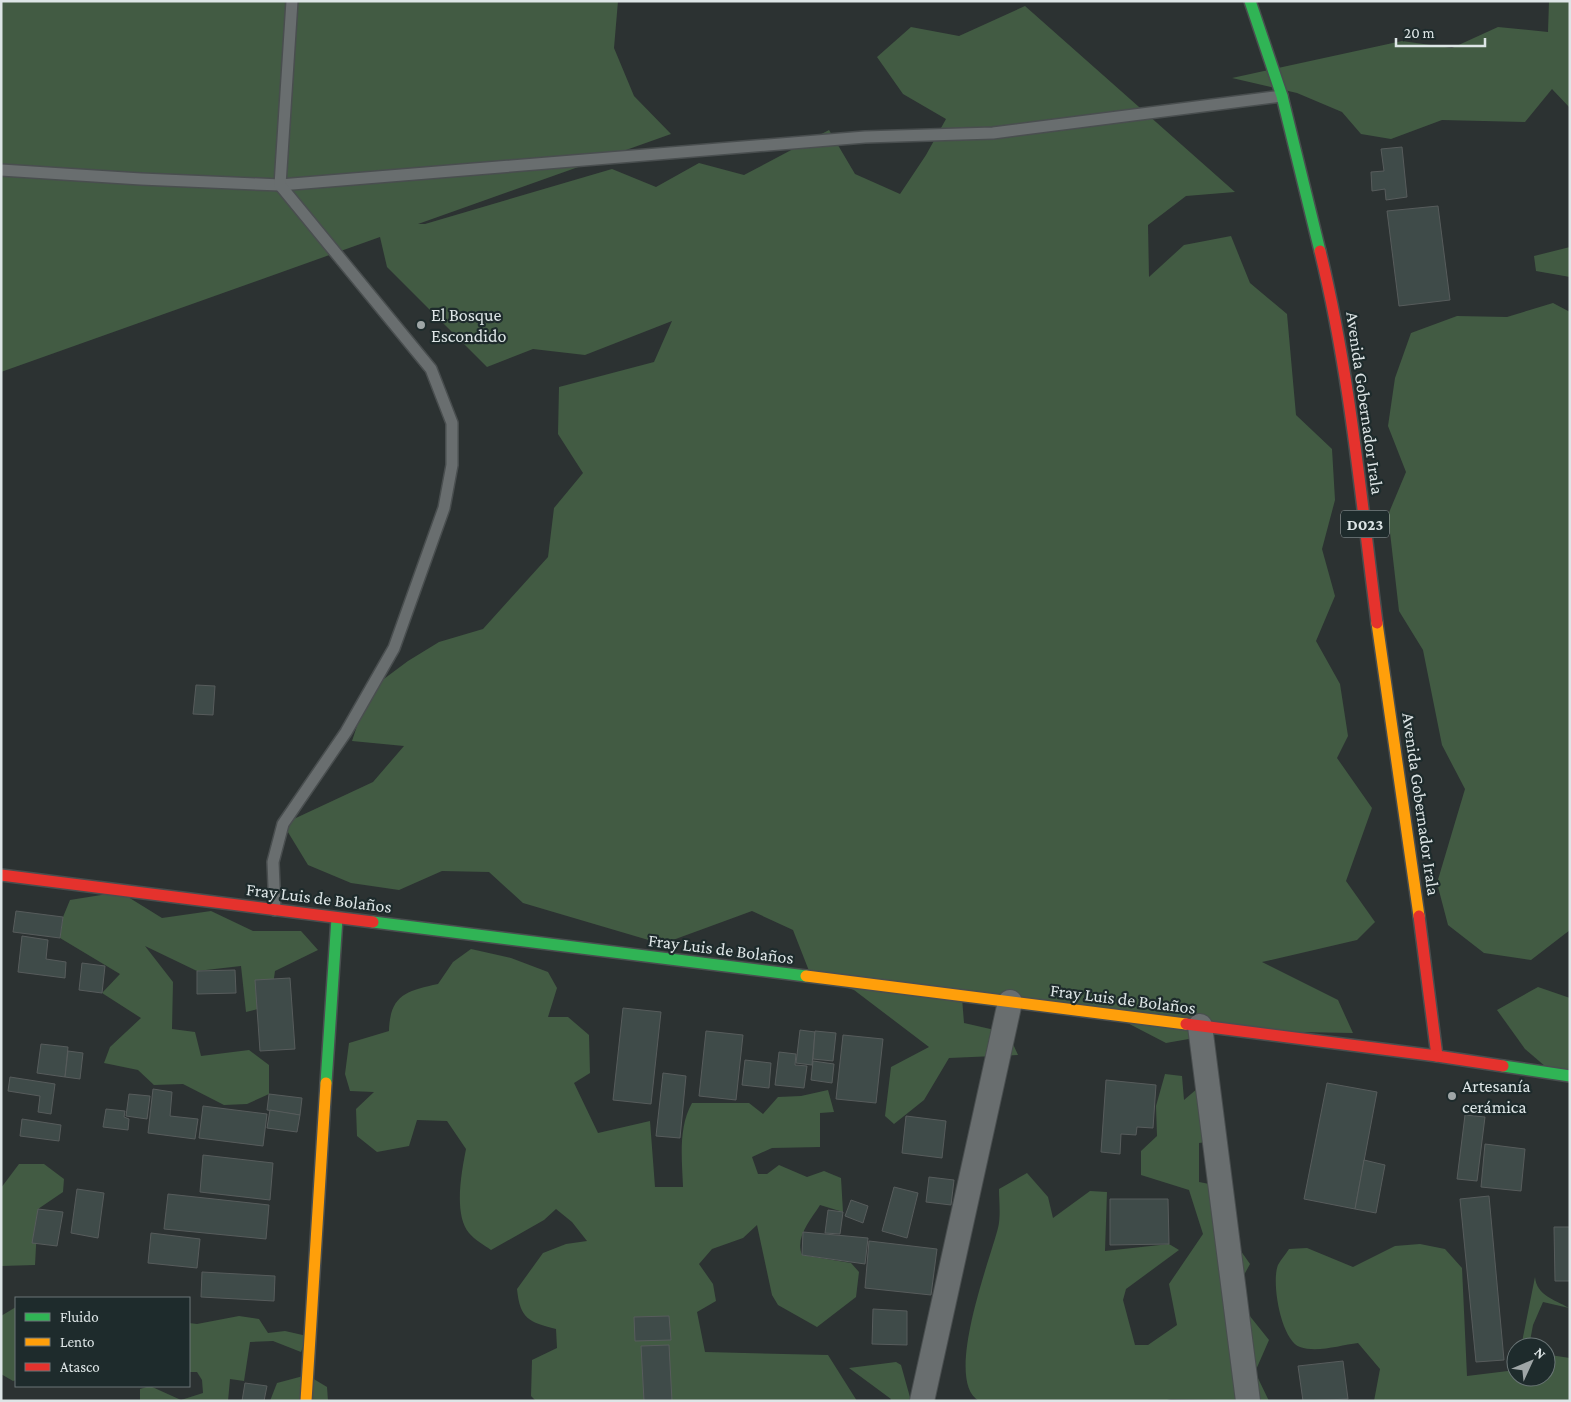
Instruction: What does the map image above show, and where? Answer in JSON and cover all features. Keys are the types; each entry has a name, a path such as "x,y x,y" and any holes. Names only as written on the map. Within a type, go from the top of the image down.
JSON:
{"street":[{"name":"Avenida Gobernador Irala","path":"1250,1 1282,96 1330,291 1348,392 1382,662 1423,944 1437,1056"},
{"name":"Fray Luis de Bolaños","path":"1,875 1437,1056 1570,1076"},
{"path":"306,1401 337,918"},
{"path":"922,1401 1010,1002"},
{"path":"1200,1026 1248,1401"}],"lane":[{"path":"275,910 273,862 283,824 346,732 394,648 444,508 452,465 452,423 431,369 280,185 292,1"},
{"path":"1,170 280,185 865,137 993,133 1282,96"}],"green space":[{"path":"1,1 618,1 614,48 634,96 671,134 418,224 425,224 612,169 656,187 699,163 744,175 829,130 855,174 900,194 926,155 946,119 903,94 877,57 911,27 959,36 1025,6 1235,192 1186,196 1148,225 1149,277 1184,245 1231,236 1250,283 1287,314 1296,415 1332,449 1335,500 1322,549 1335,596 1316,641 1340,684 1348,736 1337,758 1372,808 1346,881 1375,922 1357,940 1262,962 1338,1000 1353,1033 1234,1031 1166,1043 1114,1016 962,998 964,1023 1008,1033 1018,1055 949,1058 924,1100 894,1124 885,1116 891,1067 929,1047 854,990 811,976 793,930 752,911 662,944 523,903 489,872 442,871 399,890 351,883 308,865 283,824 373,782 404,746 352,741 369,690 408,661 439,642 483,629 548,557 554,508 583,473 558,434 559,387 654,362 672,321 585,355 533,349 487,367 387,267 380,237 1,372"},
{"path":"1549,1 1570,1 1570,108 1552,89 1525,122 1442,120 1391,139 1361,134 1342,112 1297,93 1232,78 1402,41 1452,48 1498,27 1548,32"},
{"path":"1570,247 1570,277 1536,271 1534,256"},
{"path":"1553,303 1570,312 1570,930 1531,960 1484,953 1448,925 1437,883 1465,789 1442,745 1423,650 1399,611 1388,515 1406,472 1388,426 1395,378 1411,333 1457,316 1507,317"},
{"path":"120,892 162,918 211,911 253,931 301,931 318,950 275,971 270,1006 246,1012 241,966 197,971 145,946 173,982 172,1029 195,1032 201,1056 249,1050 269,1065 269,1094 247,1104 224,1105 183,1084 154,1085 138,1070 104,1063 110,1047 141,1018 102,993 120,974 60,938 63,917 70,900"},
{"path":"471,949 511,958 548,972 557,988 548,1017 568,1017 589,1035 590,1073 574,1083 598,1133 650,1121 655,1187 683,1187 683,1133 692,1103 749,1103 763,1114 778,1097 801,1096 828,1090 834,1112 820,1113 820,1147 772,1148 752,1157 758,1174 767,1174 779,1165 807,1177 824,1171 841,1178 843,1212 820,1205 802,1235 800,1248 802,1255 851,1263 859,1272 856,1297 817,1327 778,1305 772,1295 757,1225 743,1238 712,1249 699,1264 713,1284 716,1301 697,1312 705,1352 828,1355 857,1401 536,1401 531,1396 532,1360 557,1348 556,1329 527,1318 518,1299 517,1289 543,1253 566,1244 587,1241 572,1222 556,1209 544,1220 491,1250 474,1238 464,1225 461,1215 460,1192 466,1149 447,1121 417,1120 409,1146 377,1152 357,1136 356,1109 374,1092 350,1091 345,1074 349,1043 389,1031 393,1009 402,997 417,989 438,984 453,962"},
{"path":"1538,987 1570,998 1570,1077 1560,1079 1525,1049 1497,1010"},
{"path":"1165,1074 1182,1076 1184,1100 1205,1082 1214,1141 1199,1143 1199,1182 1225,1187 1224,1227 1250,1264 1233,1295 1269,1340 1255,1372 1269,1401 1171,1399 1163,1401 979,1401 969,1389 966,1370 967,1346 979,1292 998,1228 1000,1214 999,1189 1027,1173 1048,1197 1053,1218 1090,1191 1107,1192 1105,1251 1169,1244 1179,1250 1126,1289 1123,1300 1135,1345 1148,1345 1177,1325 1169,1284 1203,1234 1189,1190 1141,1175 1141,1151 1157,1136 1156,1106"},
{"path":"19,1164 44,1164 64,1179 63,1192 38,1209 35,1265 1,1266 1,1188"},
{"path":"1420,1244 1445,1249 1462,1268 1467,1376 1506,1371 1506,1387 1556,1387 1556,1356 1570,1358 1570,1401 1374,1401 1380,1369 1358,1343 1329,1348 1307,1349 1293,1342 1279,1310 1276,1284 1278,1265 1289,1249 1307,1248 1353,1267 1395,1246"},
{"path":"1535,1277 1539,1289 1543,1293 1569,1308 1543,1302 1533,1325 1531,1337 1523,1337"},
{"path":"15,1308 15,1380 13,1381 1,1374 1,1316"},
{"path":"239,1316 259,1319 268,1333 285,1331 307,1336 301,1352 273,1341 250,1342 244,1381 230,1379 228,1401 140,1401 140,1389 147,1387 152,1387 181,1400 203,1393 202,1380 197,1372 190,1372 190,1323 197,1324"},
{"path":"896,1362 901,1365 911,1401 890,1401 891,1399 849,1368"},
{"path":"307,1375 327,1387 328,1401 270,1401 277,1383"}],"building":[{"path":"1402,147 1407,197 1386,200 1385,189 1372,191 1371,172 1384,171 1381,149"},
{"path":"1438,206 1450,300 1399,306 1387,211"},
{"path":"196,685 215,686 213,715 193,714"},
{"path":"16,911 63,917 60,938 13,932"},
{"path":"22,936 48,940 46,959 66,962 65,978 18,972"},
{"path":"82,963 105,966 102,993 79,990"},
{"path":"235,970 236,993 197,994 197,971"},
{"path":"290,978 295,1049 260,1051 255,980"},
{"path":"623,1008 661,1012 651,1104 613,1100"},
{"path":"800,1030 815,1032 812,1065 796,1063"},
{"path":"706,1031 743,1035 736,1100 699,1096"},
{"path":"815,1031 836,1033 833,1061 813,1059"},
{"path":"843,1035 883,1039 876,1103 836,1099"},
{"path":"41,1044 68,1047 65,1077 37,1073"},
{"path":"68,1051 83,1053 80,1079 65,1077"},
{"path":"779,1052 796,1054 795,1065 807,1066 804,1088 775,1085"},
{"path":"745,1060 771,1063 769,1088 742,1085"},
{"path":"813,1061 834,1064 832,1083 811,1080"},
{"path":"663,1073 686,1076 680,1138 656,1136"},
{"path":"10,1077 55,1084 51,1114 38,1112 40,1096 8,1091"},
{"path":"1106,1080 1156,1085 1153,1128 1137,1127 1136,1135 1121,1134 1120,1154 1101,1152"},
{"path":"1327,1083 1377,1092 1355,1209 1304,1199"},
{"path":"153,1089 172,1092 170,1116 198,1119 195,1139 148,1133"},
{"path":"129,1094 150,1096 147,1119 126,1116"},
{"path":"269,1094 302,1098 300,1115 267,1110"},
{"path":"203,1106 267,1114 263,1146 199,1138"},
{"path":"106,1109 125,1111 124,1117 129,1119 128,1130 103,1127"},
{"path":"270,1110 300,1115 297,1132 267,1128"},
{"path":"1465,1115 1485,1117 1477,1181 1457,1179"},
{"path":"906,1116 946,1121 942,1158 902,1153"},
{"path":"22,1119 61,1125 59,1141 20,1136"},
{"path":"1485,1144 1525,1149 1521,1191 1481,1187"},
{"path":"203,1155 273,1163 270,1200 200,1192"},
{"path":"1364,1160 1385,1165 1376,1213 1355,1209"},
{"path":"929,1177 954,1180 951,1205 926,1202"},
{"path":"894,1187 918,1193 907,1238 882,1231"},
{"path":"77,1189 104,1193 98,1238 71,1233"},
{"path":"168,1194 269,1205 266,1239 164,1229"},
{"path":"1489,1196 1504,1360 1476,1362 1460,1199"},
{"path":"1110,1199 1168,1199 1169,1244 1110,1245"},
{"path":"851,1200 868,1206 863,1223 845,1216"},
{"path":"38,1209 63,1212 57,1246 32,1243"},
{"path":"828,1210 843,1212 840,1234 825,1233"},
{"path":"1554,1227 1570,1227 1570,1281 1555,1281"},
{"path":"803,1232 868,1238 865,1264 802,1255"},
{"path":"151,1233 200,1239 197,1268 148,1263"},
{"path":"869,1241 937,1249 931,1295 865,1288"},
{"path":"202,1272 275,1276 274,1301 201,1297"},
{"path":"873,1309 907,1311 907,1345 872,1344"},
{"path":"669,1316 671,1340 635,1341 634,1317"},
{"path":"669,1345 672,1401 644,1401 641,1346"},
{"path":"1343,1361 1348,1399 1303,1401 1298,1366"},
{"path":"245,1383 267,1386 264,1401 242,1401"}],"traffic: fast":[{"path":"1250,1 1282,96 1320,251"},
{"path":"326,1083 337,918"},
{"path":"373,922 806,976"},
{"path":"1503,1066 1570,1076"}],"traffic: slow":[{"path":"1377,623 1419,916"},
{"path":"806,976 1186,1024"},
{"path":"306,1401 326,1083"}],"traffic: jam":[{"path":"1320,251 1347,390 1377,623"},
{"path":"1,875 373,922"},
{"path":"1419,916 1437,1056 1503,1066"},
{"path":"1186,1024 1437,1056"}],"place":[{"name":"El Bosque Escondido","path":"421,325"},
{"name":"Artesanía cerámica","path":"1452,1096"}]}
